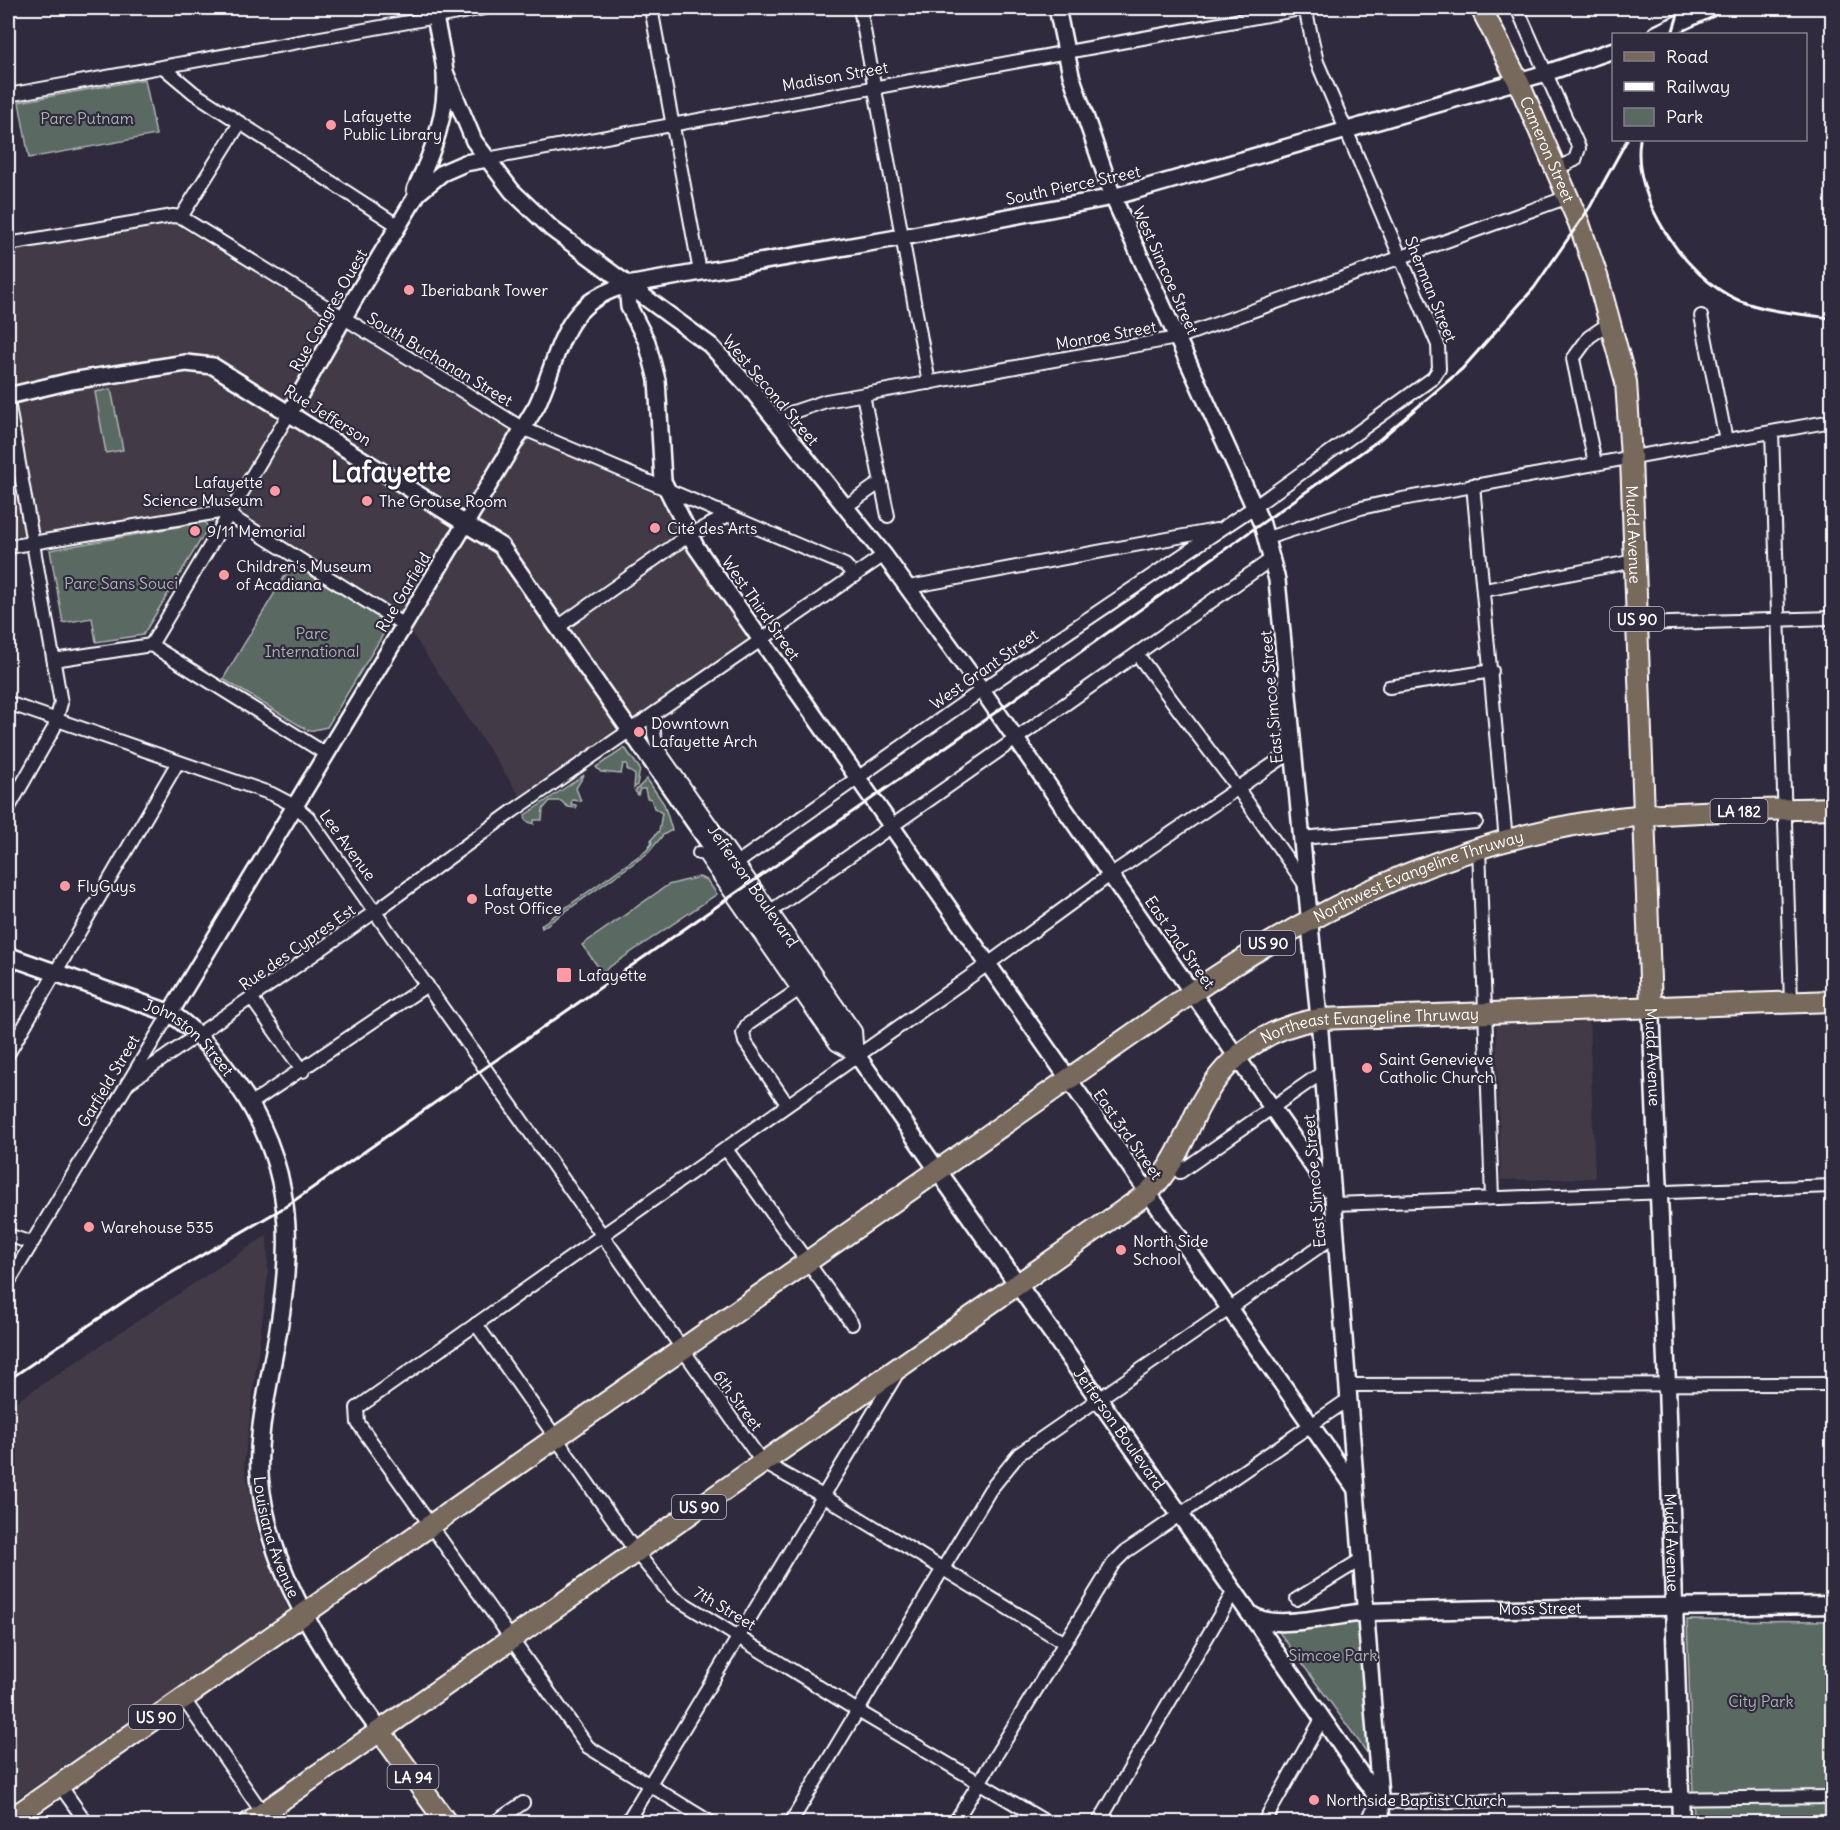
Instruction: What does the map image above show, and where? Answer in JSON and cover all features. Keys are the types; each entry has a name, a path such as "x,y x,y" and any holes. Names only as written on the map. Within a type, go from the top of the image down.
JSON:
{"main road":[{"name":"Cameron Street","path":"1480,8 1518,81 1568,198 1603,294"},
{"name":"Mudd Avenue","path":"1603,294 1626,382 1631,457 1667,1385 1681,1822"},
{"name":"Northwest Evangeline Thruway","path":"938,1171 1247,955 1309,919 1387,881 1479,848 1587,824 1645,816 1833,808"},
{"name":"Johnston Street","path":"8,956 170,1013 200,1035 250,1104 276,1161 285,1207"},
{"name":"Northeast Evangeline Thruway","path":"1019,1286 1148,1193 1172,1165 1213,1083 1237,1056 1267,1034 1297,1022 1319,1019 1833,1001"},
{"name":"US 90","path":"8,1821 938,1171"},
{"name":"Jefferson Boulevard","path":"938,1171 1250,1614"},
{"name":"Louisiana Avenue","path":"285,1207 289,1243 287,1273 261,1430 260,1479 269,1528 305,1613 336,1668 446,1822"},
{"name":"US 90","path":"260,1819 380,1731 762,1462 1019,1286"},
{"name":"Moss Street","path":"1250,1614 1258,1621 1272,1624 1367,1612 1833,1605"}],"street":[{"path":"8,95 163,67 434,12 486,8"},
{"path":"651,8 700,272"},
{"path":"860,8 929,383"},
{"name":"West Simcoe Street","path":"1057,8 1066,53 1113,197 1267,538"},
{"name":"Madison Street","path":"397,225 418,193 429,182 455,166 875,86 1305,8"},
{"name":"Sherman Street","path":"1254,507 1425,385 1438,369 1438,345 1317,62 1305,8"},
{"path":"1517,8 1579,148 1575,160 1555,169"},
{"path":"1658,33 1711,8"},
{"path":"163,67 194,93 397,225 433,150 444,103 445,72 434,12"},
{"name":"South Pierce Street","path":"522,428 542,394 560,340 574,316 605,292 627,285 903,237 1113,197 1546,73 1612,52"},
{"name":"West Second Street","path":"445,72 467,128 512,191 552,229 710,345 777,423 909,587 996,712"},
{"path":"8,243 173,216 181,217 240,123"},
{"name":"Monroe Street","path":"777,423 790,413 810,405 1177,338 1568,198"},
{"name":"South Buchanan Street","path":"181,217 344,320 522,428 845,566 855,576"},
{"name":"Rue Congres Ouest","path":"290,412 397,225"},
{"name":"West Third Street","path":"627,285 629,307 647,342 657,380 661,470 667,491 689,535 872,797"},
{"path":"1701,316 1726,440"},
{"path":"1595,463 1573,359 1584,342 1611,322"},
{"name":"Rue Jefferson","path":"8,396 71,381 195,362 213,366 290,412 501,546 631,730"},
{"path":"863,395 888,516"},
{"path":"8,401 61,703 58,720 8,809"},
{"path":"151,645 290,412"},
{"path":"1267,538 1361,508 1473,485 1833,421"},
{"name":"Rue Garfield","path":"295,806 522,428"},
{"path":"1772,432 1791,1002"},
{"path":"845,507 881,482"},
{"path":"1473,485 1485,590 1506,841"},
{"name":"West Grant Street","path":"737,863 982,690 1254,507"},
{"path":"8,547 209,513 228,515 404,625"},
{"path":"558,627 689,535 727,516"},
{"path":"909,587 1220,529"},
{"name":"East Simcoe Street","path":"1267,538 1279,590 1319,1019 1382,1822"},
{"name":"Rue des Cypres Est","path":"128,1083 252,999 513,811 884,555"},
{"path":"771,911 1273,558"},
{"path":"1485,590 1635,561"},
{"path":"1637,624 1833,618"},
{"path":"54,660 151,645 326,754"},
{"path":"1137,654 1238,789 1307,887"},
{"path":"1389,687 1492,671"},
{"name":"Lee Avenue","path":"8,703 272,794 295,806 319,829 485,1067"},
{"name":"East 2nd Street","path":"996,712 1193,992 1333,1200"},
{"name":"Jefferson Boulevard","path":"653,715 654,734 659,751 855,1031 857,1056"},
{"name":"Jefferson Boulevard","path":"631,730 938,1171"},
{"path":"710,1822 588,1747 358,1423 355,1411 361,1403 726,1149 1110,875 1294,750"},
{"path":"8,1054 178,762"},
{"name":"East 3rd Street","path":"872,797 1356,1490"},
{"name":"Garfield Street","path":"8,1283 295,806"},
{"path":"1302,838 1476,822"},
{"path":"1479,848 1492,1198"},
{"name":"Jefferson Boulevard","path":"699,853 704,854 836,1044 857,1056"},
{"path":"250,1104 303,1071 427,985"},
{"path":"787,1104 745,1042 743,1033 747,1025 798,990"},
{"path":"252,999 303,1071"},
{"name":"6th Street","path":"485,1067 762,1462 824,1496 1065,1643"},
{"path":"1180,1172 1323,1072"},
{"path":"726,1149 852,1324"},
{"path":"1333,1200 1492,1198 1833,1186"},
{"path":"8,1235 31,1243"},
{"path":"791,1822 990,1490 1019,1454 1336,1235"},
{"name":"7th Street","path":"476,1323 636,1552 672,1596 858,1711 1046,1822"},
{"path":"627,1822 900,1368"},
{"path":"955,1822 1113,1564 1125,1552 1180,1513 1311,1425 1348,1392 1833,1384"},
{"path":"1297,1599 1362,1559"},
{"path":"1099,1822 1234,1591"},
{"name":"Jefferson Boulevard","path":"1250,1614 1380,1802"},
{"path":"183,1698 260,1819"},
{"path":"1264,1822 1322,1719"},
{"path":"59,1784 86,1822"},
{"path":"1368,1822 1380,1802 1833,1797"},
{"path":"495,1822 524,1803"}],"shaded area":[{"path":"172,222 512,431 657,495 750,640 524,802 399,614 225,508 8,546 8,251"},
{"path":"1589,1019 1595,1178 1501,1180 1496,1022"},
{"path":"267,1235 268,1274 244,1464 259,1539 289,1611 8,1805 8,1407"}],"green space":[{"name":"Parc Putnam","path":"145,79 156,135 29,158 19,102"},
{"path":"111,389 123,450 106,453 95,392"},
{"name":"Parc Sans Souci","path":"205,522 208,528 143,635 96,642 92,618 63,623 50,550"},
{"name":"Parc International","path":"292,564 390,623 327,727 309,731 223,679"},
{"path":"625,748 640,769 637,785 634,788 635,775 627,769 627,764 623,764 621,774 601,772 596,767"},
{"path":"584,775 576,788 581,801 572,800 571,804 576,805 576,808 568,807 561,801 550,801 543,809 542,820 534,820 534,824 526,821 525,815"},
{"path":"647,779 664,804 672,830 663,835 648,853 542,928 541,925 647,850 652,843 651,840 659,831 662,813 654,808 651,799 647,798 645,789 640,789 638,795 635,791"},
{"path":"699,877 707,880 717,894 602,972 582,945 668,885"},
{"name":"Simcoe Park","path":"1362,1617 1368,1754 1279,1632"},
{"name":"City Park","path":"1687,1620 1832,1621 1832,1822 1694,1822"}],"railway":[{"path":"1672,33 1680,8"},
{"path":"8,1380 135,1294 285,1207 996,712 1379,440 1462,369 1534,288 1590,207 1626,141"},
{"path":"1640,141 1639,162 1644,186 1653,210 1681,254 1699,273 1718,289 1749,304 1784,312 1832,318"}],"place":[{"name":"Lafayette Public Library","path":"331,125"},
{"name":"Iberiabank Tower","path":"409,290"},
{"name":"Lafayette Science Museum","path":"275,491"},
{"name":"The Grouse Room","path":"367,501"},
{"name":"Cité des Arts","path":"655,528"},
{"name":"9/11 Memorial","path":"195,531"},
{"name":"Children's Museum of Acadiana","path":"224,575"},
{"name":"Downtown Lafayette Arch","path":"639,732"},
{"name":"FlyGuys","path":"65,886"},
{"name":"Lafayette Post Office","path":"472,899"},
{"name":"Lafayette","path":"564,975"},
{"name":"Saint Genevieve Catholic Church","path":"1367,1068"},
{"name":"Warehouse 535","path":"89,1227"},
{"name":"North Side School","path":"1121,1250"},
{"name":"Northside Baptist Church","path":"1314,1800"}],"district":[{"name":"Lafayette","path":"391,472"}]}
